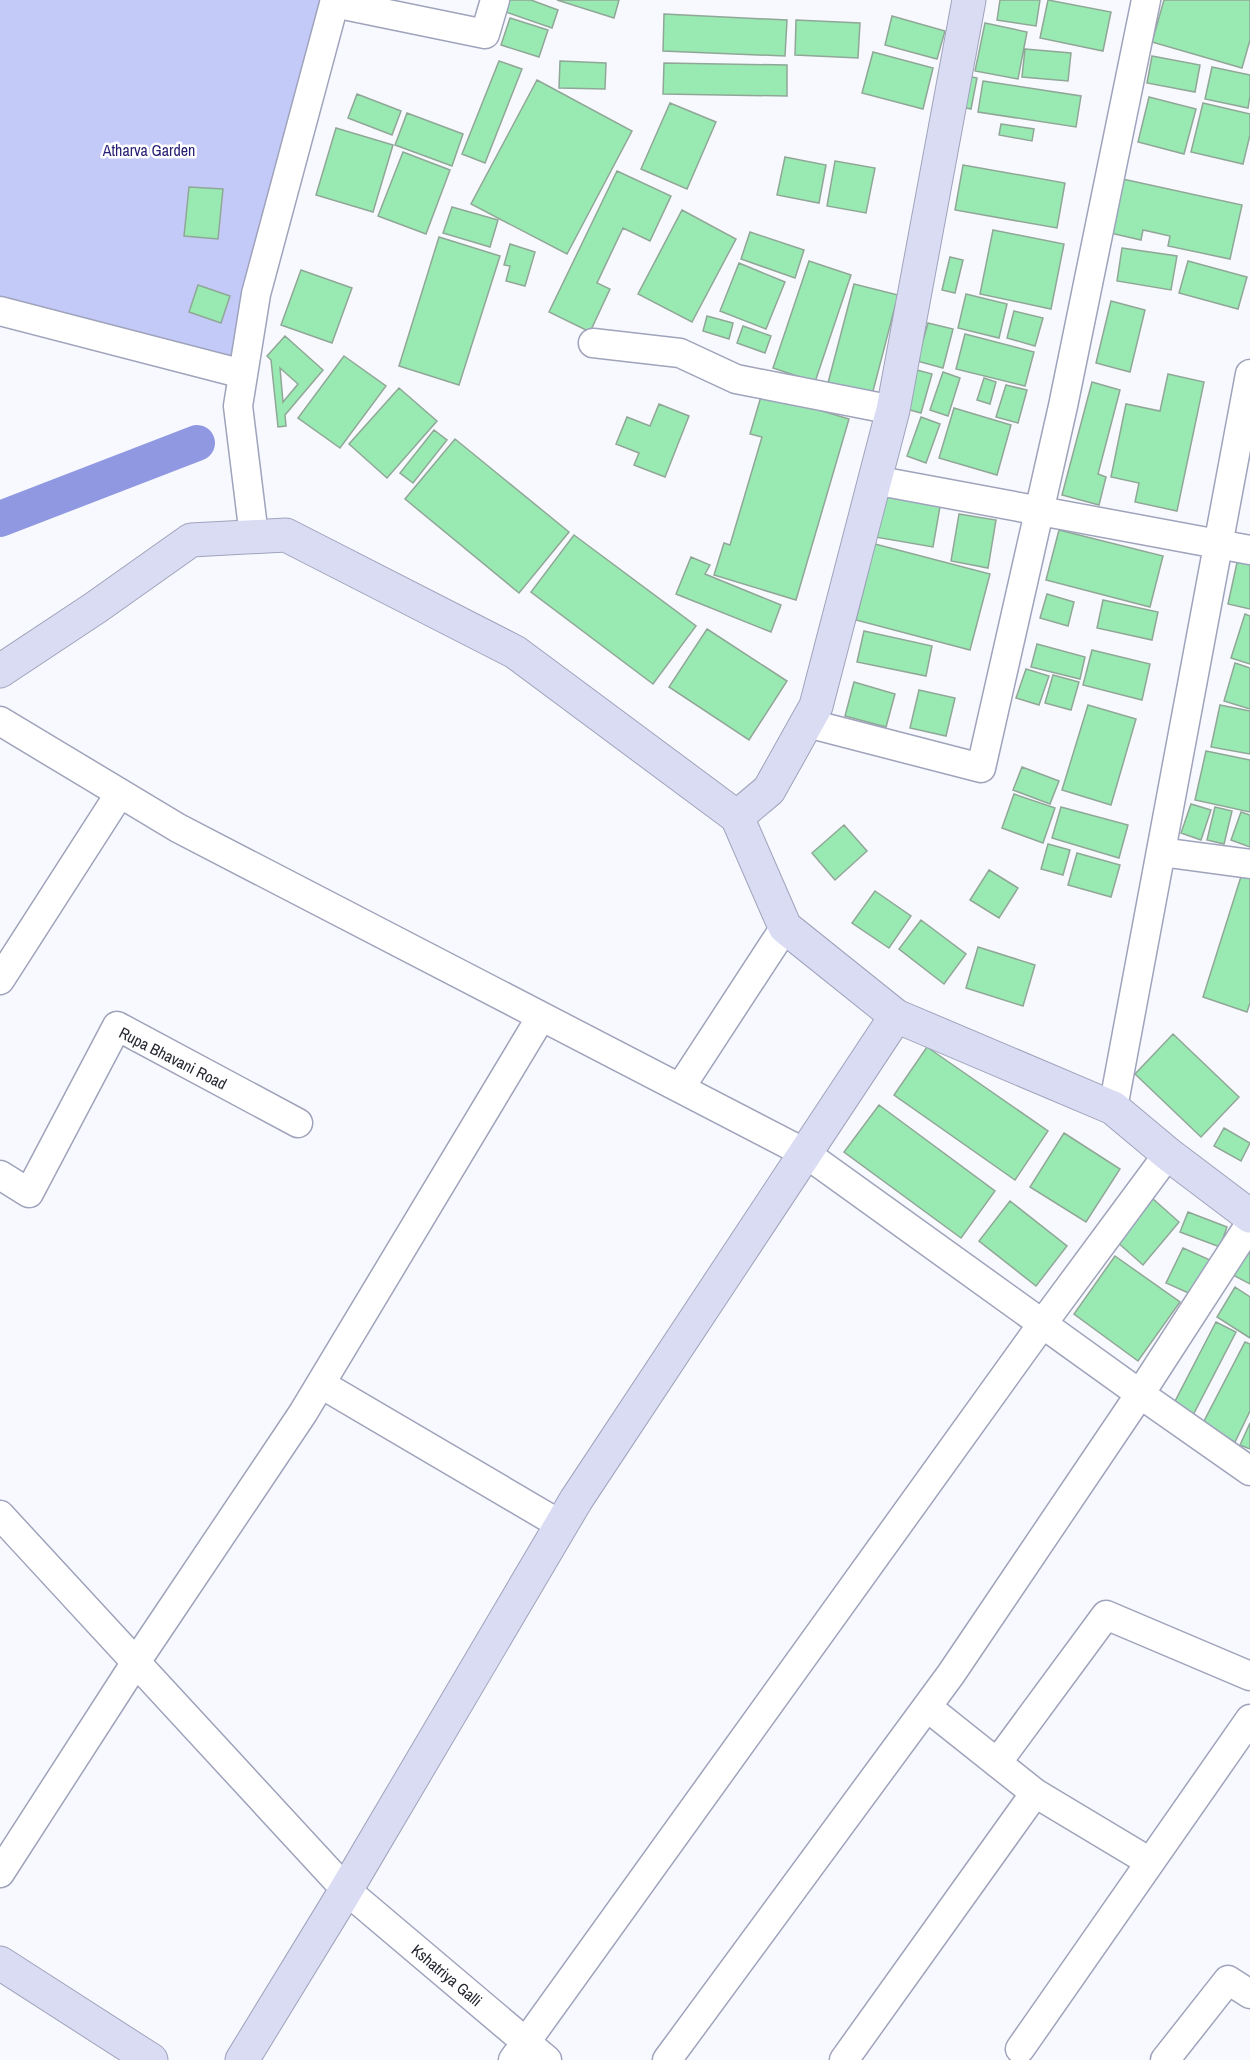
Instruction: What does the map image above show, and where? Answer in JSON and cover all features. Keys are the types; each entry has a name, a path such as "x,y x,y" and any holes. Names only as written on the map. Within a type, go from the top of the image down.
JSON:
{"street":[{"path":"254,536 238,406 256,294 335,2 485,34 495,0"},
{"path":"736,817 769,790 816,706 893,410 969,0"},
{"path":"807,723 981,768 1064,406 1146,0"},
{"path":"0,311 243,374"},
{"path":"593,343 680,353 736,379 893,410"},
{"path":"1113,1108 1250,374"},
{"path":"874,480 1250,550"},
{"path":"0,671 191,540 286,535 515,652 736,817 785,927 896,1016 1113,1108 1167,1154 1250,1216"},
{"path":"0,720 178,828 805,1153 1140,1395 1250,1471"},
{"path":"0,980 120,793"},
{"path":"1161,852 1250,864"},
{"path":"680,1088 785,927"},
{"path":"242,2060 346,1890 561,1525 896,1016"},
{"path":"0,1873 136,1662 321,1384 541,1017"},
{"name":"Rupa Bhavani Road","path":"0,1175 29,1193 117,1026 298,1123"},
{"path":"529,2054 1042,1323 1167,1154"},
{"path":"667,2060 951,1674 1140,1395 1250,1224"},
{"path":"321,1384 561,1525"},
{"name":"Kshatriya Galli","path":"0,1515 346,1890 529,2054"},
{"path":"997,1763 1106,1615 1250,1676"},
{"path":"927,1707 1035,1793 1150,1862"},
{"path":"1020,2049 1250,1719"},
{"path":"844,2060 1035,1793"},
{"path":"0,1963 152,2060"},
{"path":"1165,2060 1228,1980 1250,1994"}],"green space":[{"name":"Atharva Garden","path":"0,0 344,0 243,374 0,302"}],"building":[{"path":"500,0 531,0 558,10 552,28 497,9"},
{"path":"557,0 619,0 614,18"},
{"path":"1000,0 1040,0 1036,26 997,20"},
{"path":"1048,0 1111,12 1103,51 1040,38"},
{"path":"1164,0 1250,0 1250,40 1242,68 1152,42"},
{"path":"664,14 787,20 785,56 663,51"},
{"path":"892,16 945,31 937,59 885,45"},
{"path":"510,18 548,30 539,57 501,45"},
{"path":"796,20 860,23 858,58 795,55"},
{"path":"985,23 1027,32 1018,79 975,71"},
{"path":"1025,49 1071,53 1068,81 1022,77"},
{"path":"873,52 933,68 923,109 862,93"},
{"path":"1152,56 1200,65 1195,92 1147,83"},
{"path":"499,61 522,69 485,163 462,154"},
{"path":"560,61 606,63 605,89 559,88"},
{"path":"664,63 787,65 787,96 663,94"},
{"path":"1212,67 1250,75 1248,108 1205,99"},
{"path":"963,75 977,78 971,109 957,106"},
{"path":"537,80 632,131 567,254 471,204"},
{"path":"983,81 1081,96 1076,127 978,112"},
{"path":"357,94 401,111 392,135 348,118"},
{"path":"1149,97 1196,109 1184,154 1138,142"},
{"path":"670,103 716,122 687,189 641,169"},
{"path":"1203,103 1250,114 1250,135 1243,164 1191,152"},
{"path":"407,113 463,134 452,166 395,145"},
{"path":"1001,124 1034,129 1032,141 999,135"},
{"path":"336,128 393,145 373,212 316,195"},
{"path":"403,152 450,170 426,234 378,216"},
{"path":"785,157 826,165 819,203 777,195"},
{"path":"835,161 875,168 866,213 827,206"},
{"path":"963,165 1065,183 1057,228 955,210"},
{"path":"617,171 671,196 650,241 623,228 597,283 610,289 590,332 549,312"},
{"path":"1118,178 1242,205 1230,259 1168,246 1170,236 1143,230 1141,240 1106,232"},
{"path":"189,187 223,189 218,239 184,236"},
{"path":"452,207 498,220 490,247 443,233"},
{"path":"682,210 736,239 692,322 638,294"},
{"path":"993,230 1064,244 1051,309 980,294"},
{"path":"750,232 804,250 795,278 741,259"},
{"path":"439,237 500,256 459,385 399,366"},
{"path":"510,244 535,252 525,286 506,281 510,266 504,265"},
{"path":"1122,248 1177,256 1171,290 1117,281"},
{"path":"950,257 963,260 955,293 942,290"},
{"path":"809,261 851,275 815,382 773,368"},
{"path":"1188,261 1247,277 1238,309 1179,293"},
{"path":"739,263 785,282 766,329 720,311"},
{"path":"301,270 352,288 332,343 281,325"},
{"path":"854,284 898,295 872,395 828,383"},
{"path":"198,285 230,296 221,323 189,312"},
{"path":"966,294 1007,304 999,338 958,328"},
{"path":"1111,301 1145,310 1130,372 1096,363"},
{"path":"1014,311 1043,318 1035,346 1007,338"},
{"path":"707,316 733,323 729,339 703,331"},
{"path":"928,323 953,329 943,368 917,361"},
{"path":"743,326 771,336 765,353 737,343"},
{"path":"965,334 1034,352 1025,386 956,369"},
{"path":"285,336 323,370 285,415 286,426 278,427 271,360 267,356","holes":["280,368 298,384 283,402"]},
{"path":"344,356 386,386 340,448 298,418"},
{"path":"917,370 932,374 921,413 906,409"},
{"path":"943,372 960,378 948,416 930,410"},
{"path":"1168,374 1204,382 1177,511 1135,502 1139,483 1111,477 1126,404 1160,411"},
{"path":"984,378 996,382 990,404 977,400"},
{"path":"1092,382 1120,390 1098,474 1106,477 1099,505 1062,495"},
{"path":"1006,385 1027,390 1018,423 996,417"},
{"path":"399,388 437,421 387,478 349,444"},
{"path":"762,393 849,419 796,600 714,575 724,543 730,545 762,437 750,434"},
{"path":"659,404 689,416 665,477 634,465 639,453 616,444 627,417 650,426"},
{"path":"954,408 1011,425 997,475 939,458"},
{"path":"921,417 940,424 926,463 907,456"},
{"path":"434,430 447,440 413,483 400,473"},
{"path":"455,439 569,532 519,593 405,499"},
{"path":"883,491 941,501 933,547 875,537"},
{"path":"959,514 996,520 988,568 951,561"},
{"path":"1059,530 1163,556 1150,607 1046,580"},
{"path":"574,535 696,626 653,684 531,592"},
{"path":"875,544 990,574 970,650 856,620"},
{"path":"691,557 710,565 705,574 781,605 771,632 676,594"},
{"path":"1238,558 1250,561 1250,609 1228,604"},
{"path":"1047,594 1074,602 1068,626 1040,618"},
{"path":"1103,600 1158,612 1152,640 1097,628"},
{"path":"1245,614 1250,616 1250,664 1231,658"},
{"path":"707,629 787,681 749,740 669,687"},
{"path":"864,631 932,646 926,676 857,662"},
{"path":"1037,644 1085,657 1080,679 1031,667"},
{"path":"1092,650 1150,664 1142,700 1083,685"},
{"path":"1235,663 1250,668 1250,709 1224,701"},
{"path":"1026,669 1049,676 1039,705 1016,698"},
{"path":"1053,675 1079,682 1071,710 1045,703"},
{"path":"854,682 895,694 886,727 845,716"},
{"path":"919,690 955,698 946,736 910,728"},
{"path":"1088,705 1136,719 1111,805 1062,790"},
{"path":"1220,705 1250,711 1250,754 1211,747"},
{"path":"1206,751 1250,760 1250,812 1195,800"},
{"path":"1022,767 1059,781 1050,804 1013,790"},
{"path":"1014,794 1055,808 1043,843 1002,828"},
{"path":"1191,804 1211,810 1201,840 1181,833"},
{"path":"1061,807 1128,825 1119,858 1052,838"},
{"path":"1215,807 1232,811 1224,844 1207,840"},
{"path":"1241,812 1250,815 1250,847 1231,840"},
{"path":"844,825 867,851 835,880 812,853"},
{"path":"1048,844 1070,850 1063,875 1041,869"},
{"path":"1077,853 1120,865 1111,897 1068,885"},
{"path":"1244,867 1250,868 1250,1003 1247,1012 1203,997"},
{"path":"989,870 1018,888 999,918 970,900"},
{"path":"875,891 911,916 889,948 852,923"},
{"path":"921,920 966,954 944,984 899,949"},
{"path":"978,947 1035,965 1023,1006 966,988"},
{"path":"1173,1034 1239,1097 1201,1137 1135,1074"},
{"path":"927,1047 1048,1131 1015,1180 894,1095"},
{"path":"879,1105 995,1191 961,1238 844,1152"},
{"path":"1224,1128 1250,1143 1241,1161 1214,1146"},
{"path":"1064,1133 1120,1169 1086,1222 1030,1187"},
{"path":"1152,1198 1179,1222 1143,1265 1116,1241"},
{"path":"1010,1201 1067,1246 1036,1286 979,1241"},
{"path":"1188,1212 1227,1227 1220,1247 1180,1232"},
{"path":"1250,1247 1250,1284 1233,1275"},
{"path":"1183,1248 1210,1260 1193,1295 1166,1283"},
{"path":"1115,1256 1180,1302 1138,1361 1074,1314"},
{"path":"1235,1287 1250,1297 1250,1338 1217,1317"},
{"path":"1216,1322 1236,1332 1191,1419 1171,1409"},
{"path":"1245,1342 1250,1344 1250,1411 1235,1442 1202,1425"},
{"path":"1250,1423 1250,1449 1240,1445"}],"waterway":[{"path":"0,519 197,443"}]}
